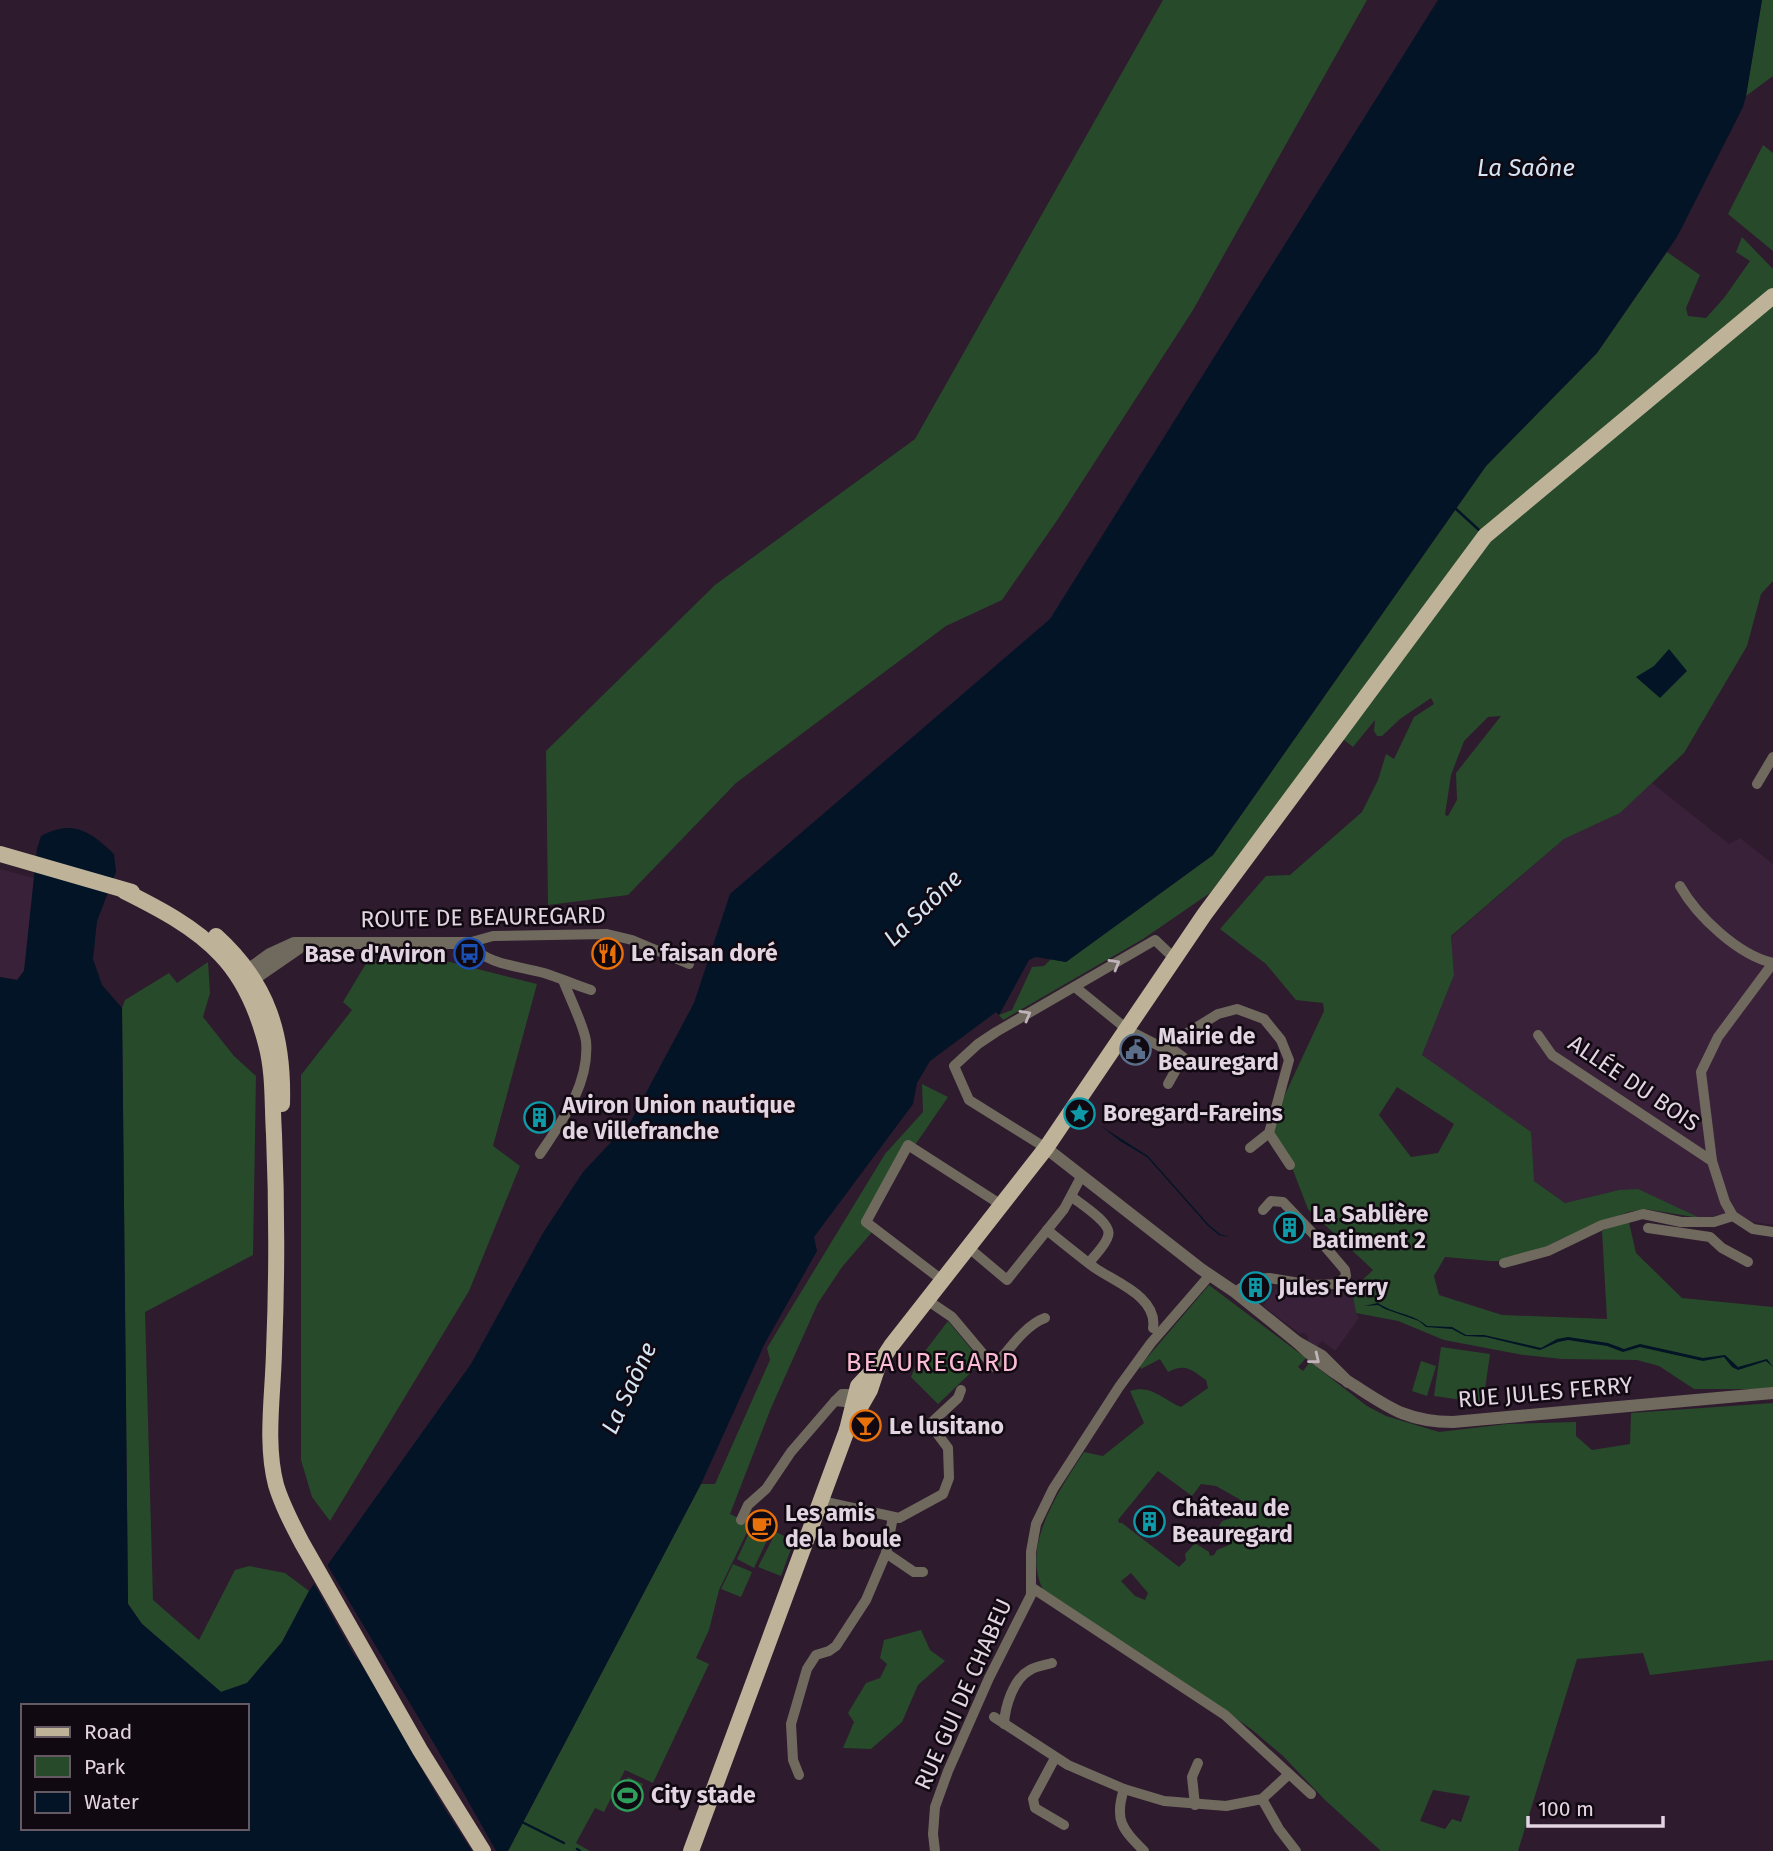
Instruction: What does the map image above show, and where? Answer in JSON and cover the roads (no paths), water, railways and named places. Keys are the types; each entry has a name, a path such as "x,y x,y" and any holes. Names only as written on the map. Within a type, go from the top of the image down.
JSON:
{"main road":[{"path":"691,1851 847,1430 858,1399 858,1386 878,1366 1046,1148 1174,958 1485,536 1773,296"},
{"path":"0,854 124,891 156,907 203,938 247,976 270,1059 276,1181 271,1438 276,1484 287,1515 302,1543 420,1750 483,1851"}],"street":[{"path":"1757,784 1773,757"},
{"path":"1680,886 1705,921 1758,959 1773,963 1717,1037 1701,1072 1712,1161 1725,1202 1733,1216 1753,1229 1773,1232"},
{"name":"ROUTE DE BEAUREGARD","path":"247,976 297,949 316,942 468,943 493,936 607,934 632,940 689,964"},
{"path":"1046,1148 970,1100 954,1066 978,1044 1155,940 1174,958"},
{"path":"468,943 477,954 493,962 545,974 591,990"},
{"path":"540,1154 570,1108 583,1074 586,1040 563,980"},
{"path":"1075,987 1128,1030 1163,1048 1218,1014 1237,1009 1264,1019 1281,1040 1289,1060 1269,1133 1250,1148"},
{"name":"ALLÉE DU BOIS","path":"1538,1035 1552,1055 1712,1161"},
{"path":"1168,1046 1182,1057 1168,1084"},
{"path":"1269,1133 1290,1165"},
{"path":"942,1280 866,1222 908,1145 1003,1206"},
{"name":"RUE JULES FERRY","path":"1046,1148 1080,1177 1235,1292 1297,1342 1322,1356 1348,1382 1388,1407 1431,1422 1773,1393"},
{"path":"969,1248 1007,1280 1072,1197 1080,1177"},
{"path":"1072,1197 1104,1222 1108,1230 1108,1236 1088,1263"},
{"path":"1235,1292 1255,1279 1269,1278 1312,1285 1338,1284 1346,1276 1345,1270 1322,1242 1283,1202 1272,1201 1263,1210"},
{"path":"1504,1263 1548,1251 1602,1225 1643,1214 1681,1222 1714,1222 1733,1216"},
{"path":"1710,1237 1714,1222"},
{"path":"1648,1227 1710,1237 1731,1254 1748,1262"},
{"path":"1047,1230 1088,1263 1140,1298 1152,1314 1153,1328"},
{"name":"RUE GUI DE CHABEU","path":"935,1851 935,1807 948,1771 1031,1591 1031,1552 1036,1524 1053,1489 1139,1359 1210,1275"},
{"path":"927,1300 955,1319 994,1367 1039,1320 1045,1318"},
{"path":"821,1501 899,1518 943,1494 949,1478 948,1448 930,1424 958,1398 961,1390"},
{"path":"741,1520 748,1505 766,1489 791,1452 835,1401 842,1394 858,1399"},
{"path":"799,1775 793,1760 791,1724 807,1669 816,1655 836,1646 866,1600 886,1553 893,1517"},
{"path":"886,1553 914,1572 923,1572"},
{"path":"1031,1591 1043,1592 1051,1601 1225,1715 1311,1794"},
{"path":"1004,1724 1010,1699 1025,1674 1031,1669 1052,1663"},
{"path":"994,1717 1055,1758 1124,1789 1164,1801 1226,1806 1262,1799 1288,1775"},
{"path":"1055,1758 1033,1799 1035,1808 1064,1825"},
{"path":"1195,1805 1192,1777 1198,1762"},
{"path":"1124,1789 1118,1807 1120,1823 1144,1851"},
{"path":"1262,1799 1279,1829 1296,1851"}],"water":[{"name":"La Saône","path":"1438,0 1762,0 1743,107 1677,237 1597,353 1486,466 1213,855 1066,962 1036,957 1029,960 999,1015 996,1012 930,1061 917,1083 913,1104 814,1237 817,1251 765,1343 701,1484 508,1851 0,1851 0,977 17,980 24,971 37,849 41,836 63,828 72,828 89,834 114,854 116,872 97,921 93,959 102,985 122,1008 128,1604 142,1624 221,1692 247,1683 282,1642 309,1591 471,1364 543,1233 583,1172 631,1121 694,1003 730,894 1050,619"},
{"path":"1669,649 1687,671 1660,698 1636,677 1654,666"},
{"path":"1101,1126 1148,1156 1209,1225 1220,1234 1230,1237 1219,1235 1208,1226 1147,1157"},
{"path":"1378,1303 1416,1318 1427,1326 1452,1327 1466,1335 1484,1335 1541,1348 1557,1339 1568,1337 1608,1343 1624,1349 1640,1344 1703,1358 1725,1355 1738,1367 1767,1359 1773,1367 1766,1361 1738,1370 1724,1357 1703,1361 1640,1347 1623,1352 1607,1346 1568,1340 1540,1350 1486,1337 1465,1336 1452,1329 1426,1327 1419,1321 1378,1305 1364,1306"}],"waterway":[{"path":"1456,509 1479,530"},
{"path":"520,1821 564,1843"}],"place":[{"name":"Le faisan doré","path":"608,953"},
{"name":"Base d'Aviron","path":"469,954"},
{"name":"Mairie de Beauregard","path":"1135,1049"},
{"name":"Boregard-Fareins","path":"1080,1113"},
{"name":"Aviron Union nautique de Villefranche","path":"539,1118"},
{"name":"La Sablière Batiment 2","path":"1289,1227"},
{"name":"Jules Ferry","path":"1255,1287"},
{"name":"Le lusitano","path":"866,1426"},
{"name":"Château de Beauregard","path":"1149,1521"},
{"name":"Les amis de la boule","path":"762,1526"},
{"name":"City stade","path":"628,1795"}],"district":[{"name":"BEAUREGARD","path":"933,1362"}]}
